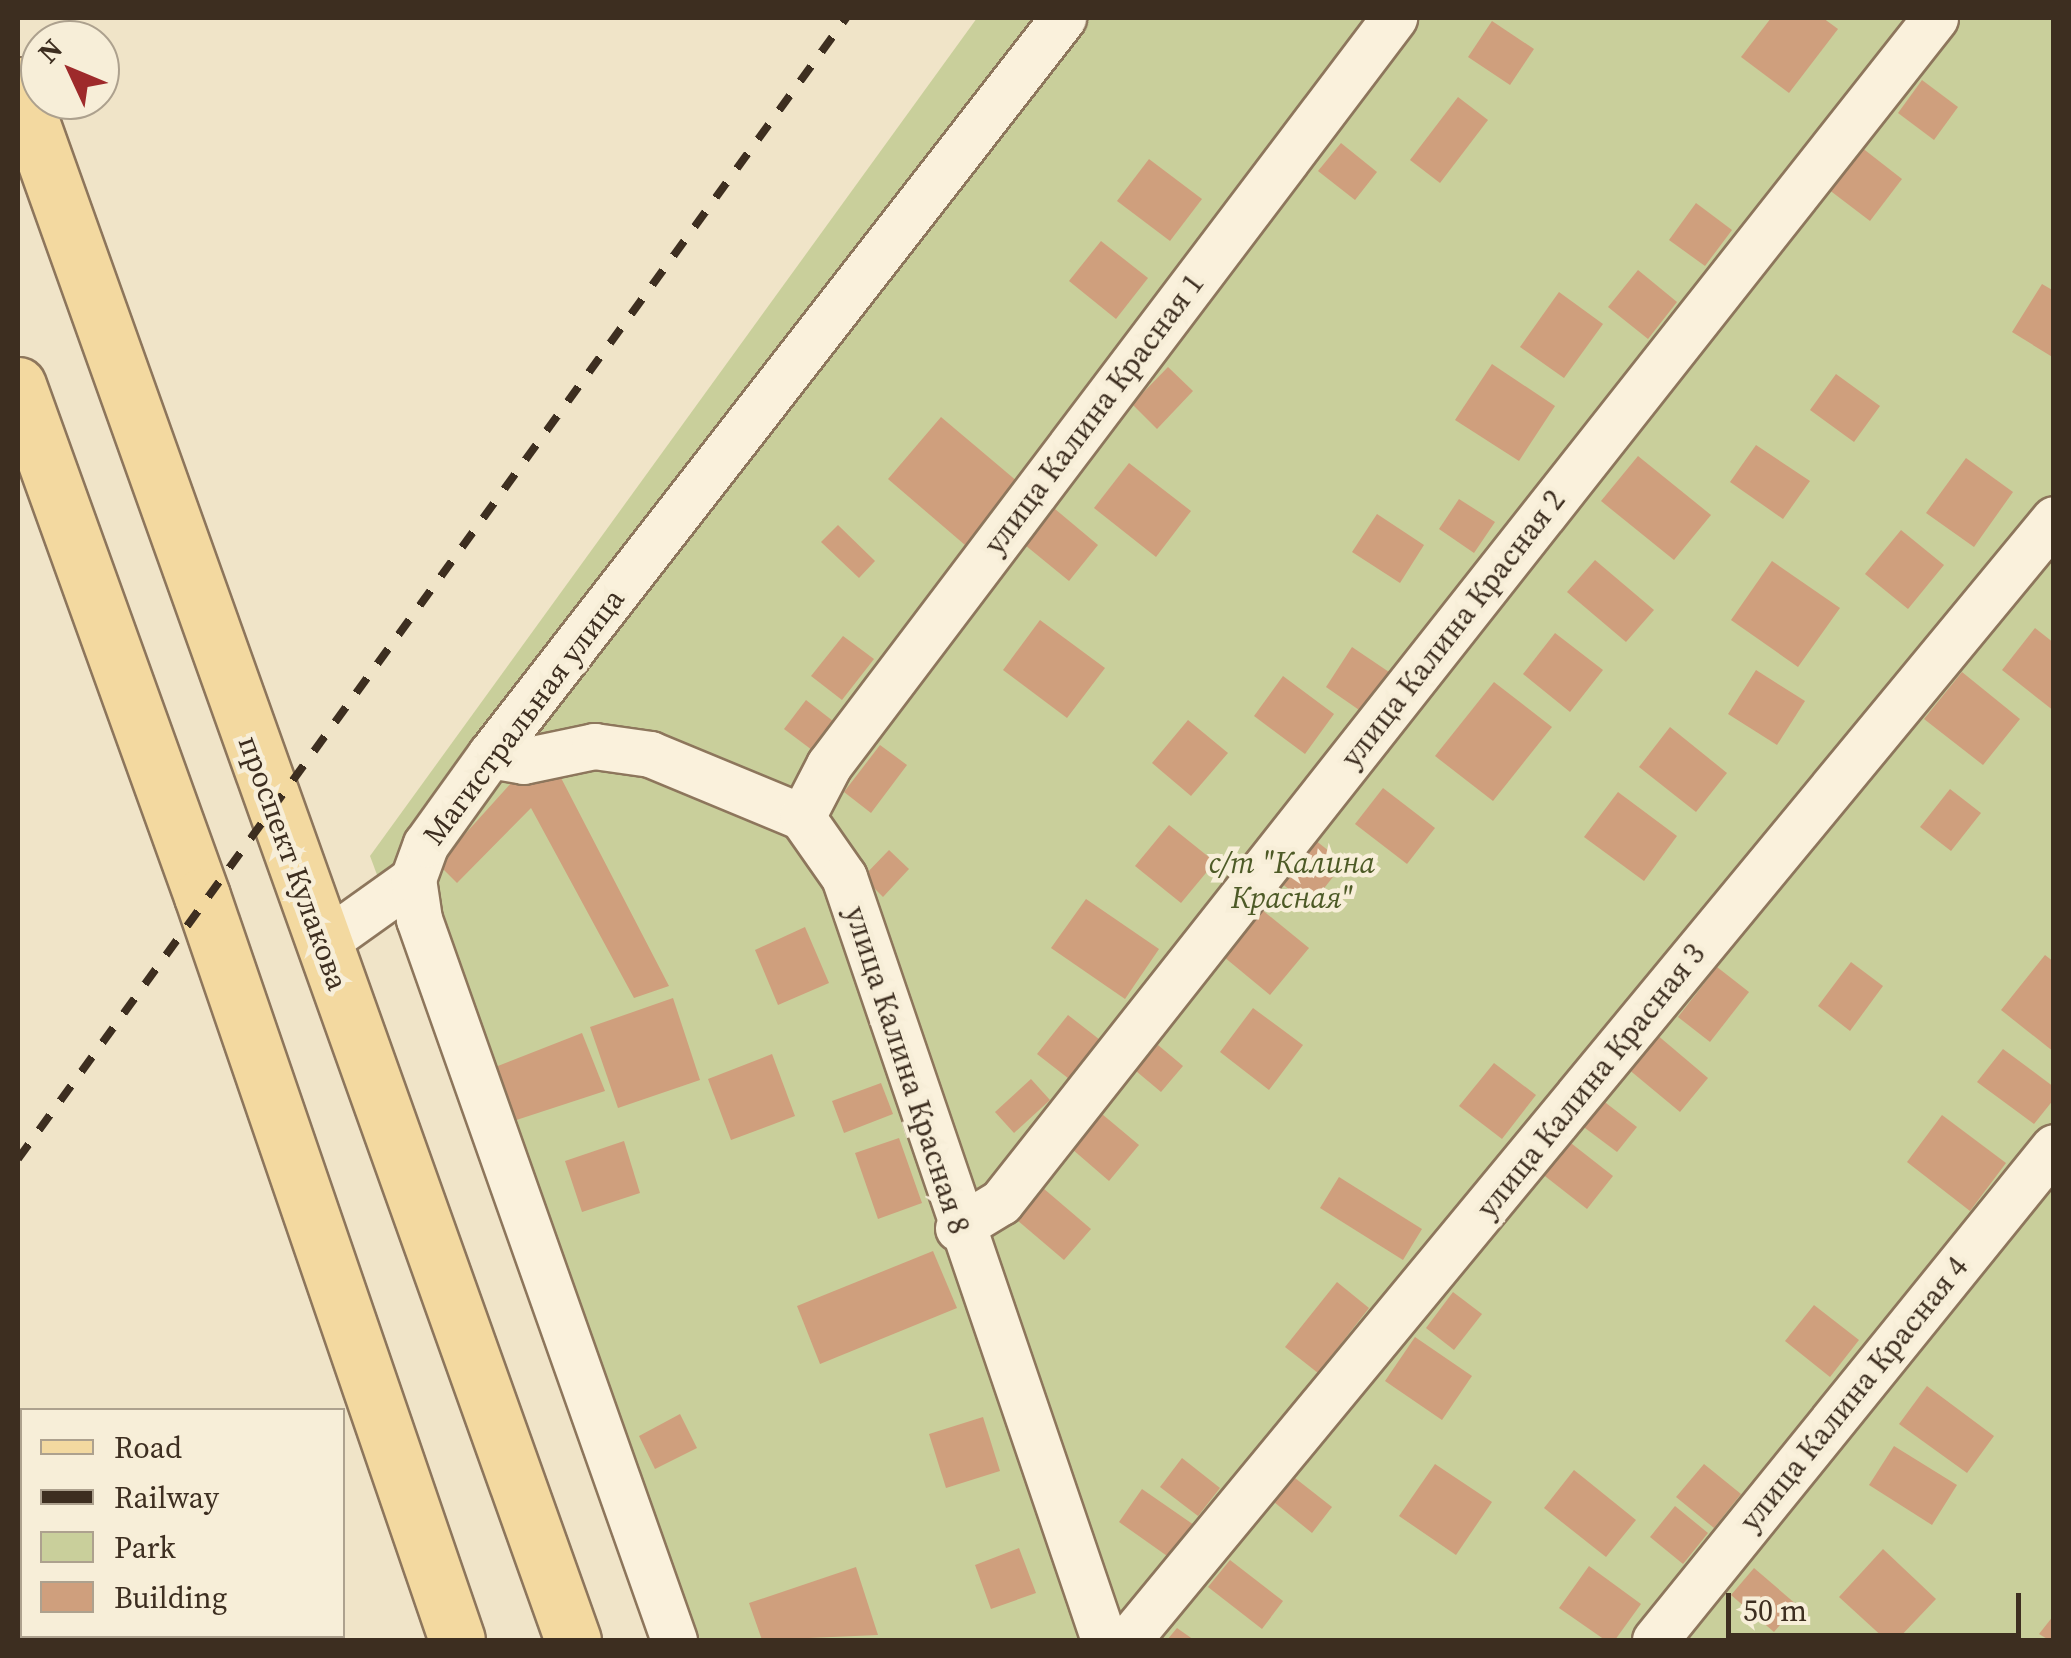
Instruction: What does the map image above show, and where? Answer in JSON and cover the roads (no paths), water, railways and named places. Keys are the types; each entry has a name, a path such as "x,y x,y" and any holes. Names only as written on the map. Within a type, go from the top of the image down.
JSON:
{"main road":[{"name":"проспект Кулакова","path":"18,84 573,1640"},
{"path":"18,385 202,896 457,1640"}],"street":[{"name":"Магистральная улица","path":"674,1640 436,968 413,879 426,844 490,755 1063,18"},
{"name":"улица Калина Красная 1","path":"802,817 829,765 1394,18"},
{"name":"улица Калина Красная 2","path":"958,1228 1001,1202 1935,18"},
{"name":"улица Калина Красная 3","path":"1128,1640 2054,519"},
{"path":"490,755 523,761 594,746 650,754 802,817"},
{"name":"улица Калина Красная 8","path":"802,817 844,877 958,1228 1104,1640"},
{"path":"322,944 413,879"},
{"name":"улица Калина Красная 4","path":"1655,1640 2054,1147"}],"railway":[{"path":"18,1159 846,18"}],"park label":[{"name":"с/т \"Калина Красная\"","path":"1292,880"}]}
